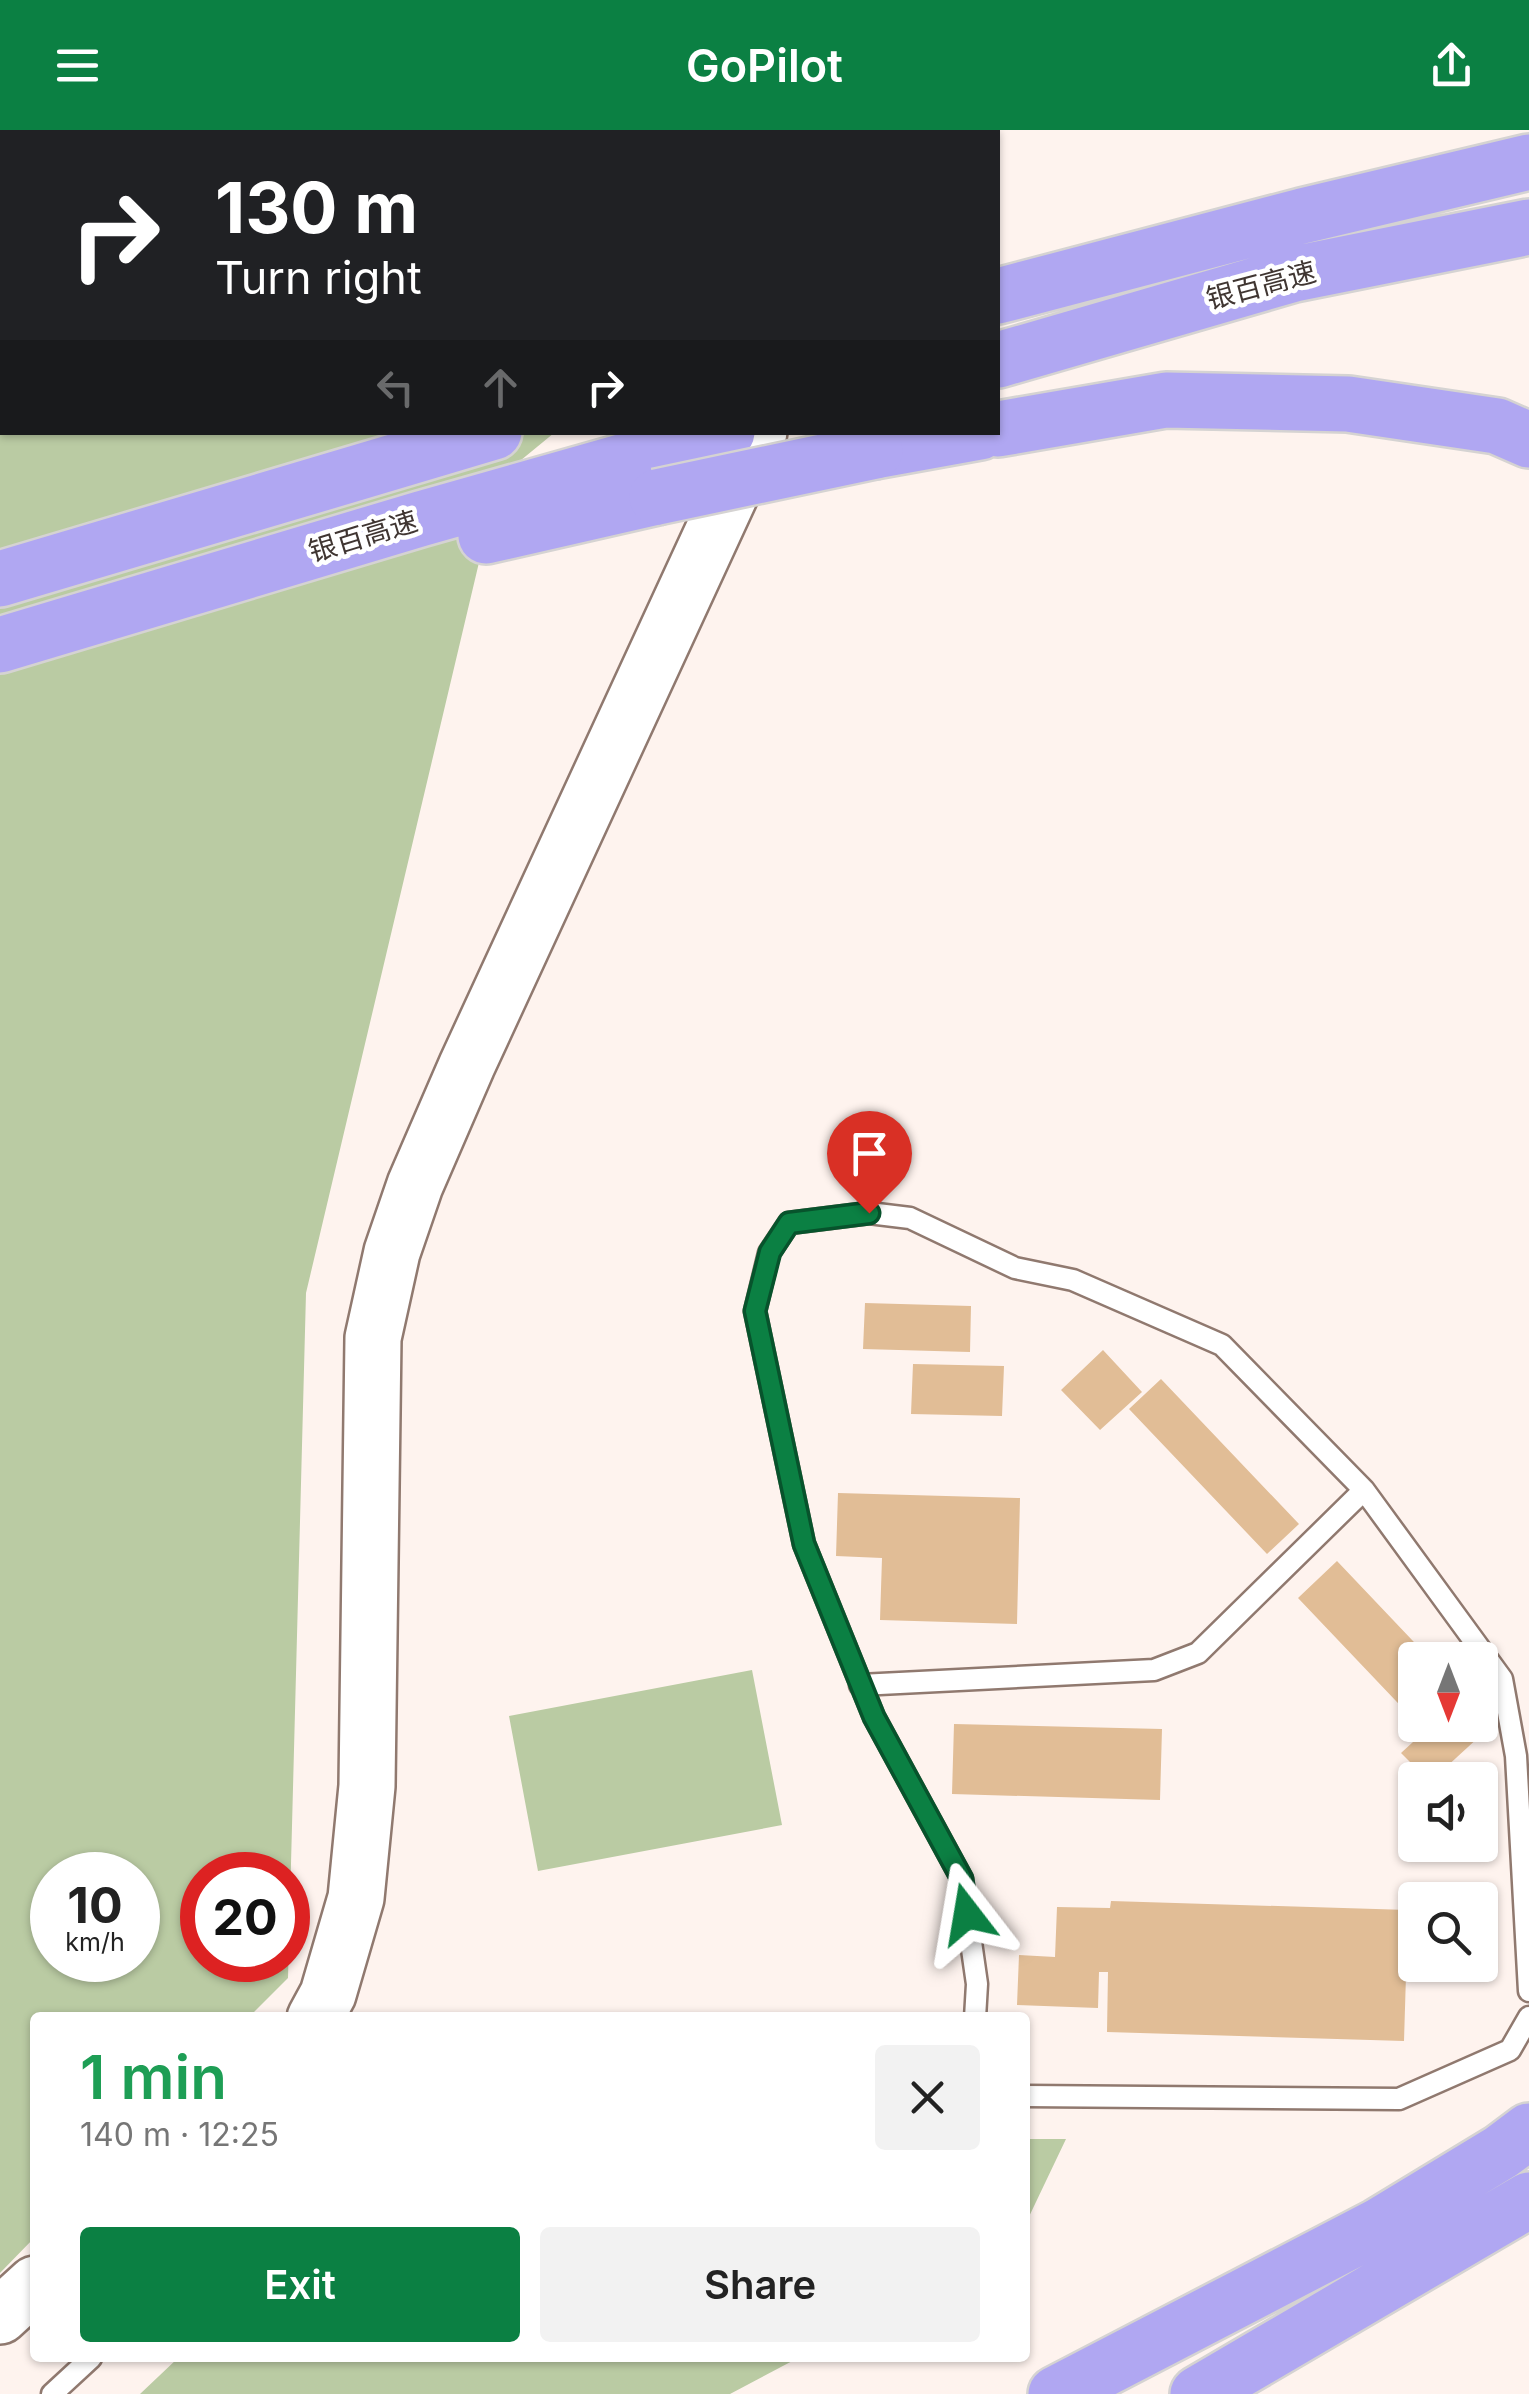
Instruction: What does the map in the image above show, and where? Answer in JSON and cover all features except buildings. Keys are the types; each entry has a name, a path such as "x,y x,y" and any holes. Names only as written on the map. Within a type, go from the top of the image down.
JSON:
{"highway":[{"name":"银百高速","path":"1000,295 1529,162"},
{"name":"银百高速","path":"1000,359 1294,274 1529,227"},
{"path":"1000,430 1166,400 1348,404 1498,426 1529,440"},
{"path":"0,579 484,435"},
{"path":"0,645 657,497 963,435"},
{"name":"银百高速","path":"0,645 701,439"},
{"path":"1056,2394 1379,2226 1529,2131"},
{"path":"1198,2394 1529,2200"}],"street":[{"path":"318,2012 328,1994 356,1898 368,1786 373,1338 392,1252 415,1185 467,1065 757,435"},
{"path":"0,2316 30,2289"}],"lane":[{"path":"975,2012 977,1984 962,1879 874,1717 804,1544 755,1311 770,1252 789,1223 869,1213 910,1218 1015,1268 1073,1280 1222,1344 1364,1490 1502,1679 1516,1756 1529,1991"},
{"path":"860,1685 1154,1670 1198,1653 1364,1490"},
{"path":"1030,2096 1399,2099 1510,2050 1529,2017"},
{"path":"52,2394 87,2362"}],"green space":[{"path":"0,435 552,435 499,478 306,1293 291,1852 180,1852 180,1982 284,1982 254,2012 30,2012 30,2242 0,2273"},
{"path":"752,1670 782,1825 538,1871 509,1716"},
{"path":"1030,2139 1066,2139 1030,2215"},
{"path":"174,2362 790,2362 730,2394 140,2394"}],"route":[{"path":"869,1213 789,1223 770,1252 755,1311 804,1544 874,1717 962,1879 967,1914"}]}
